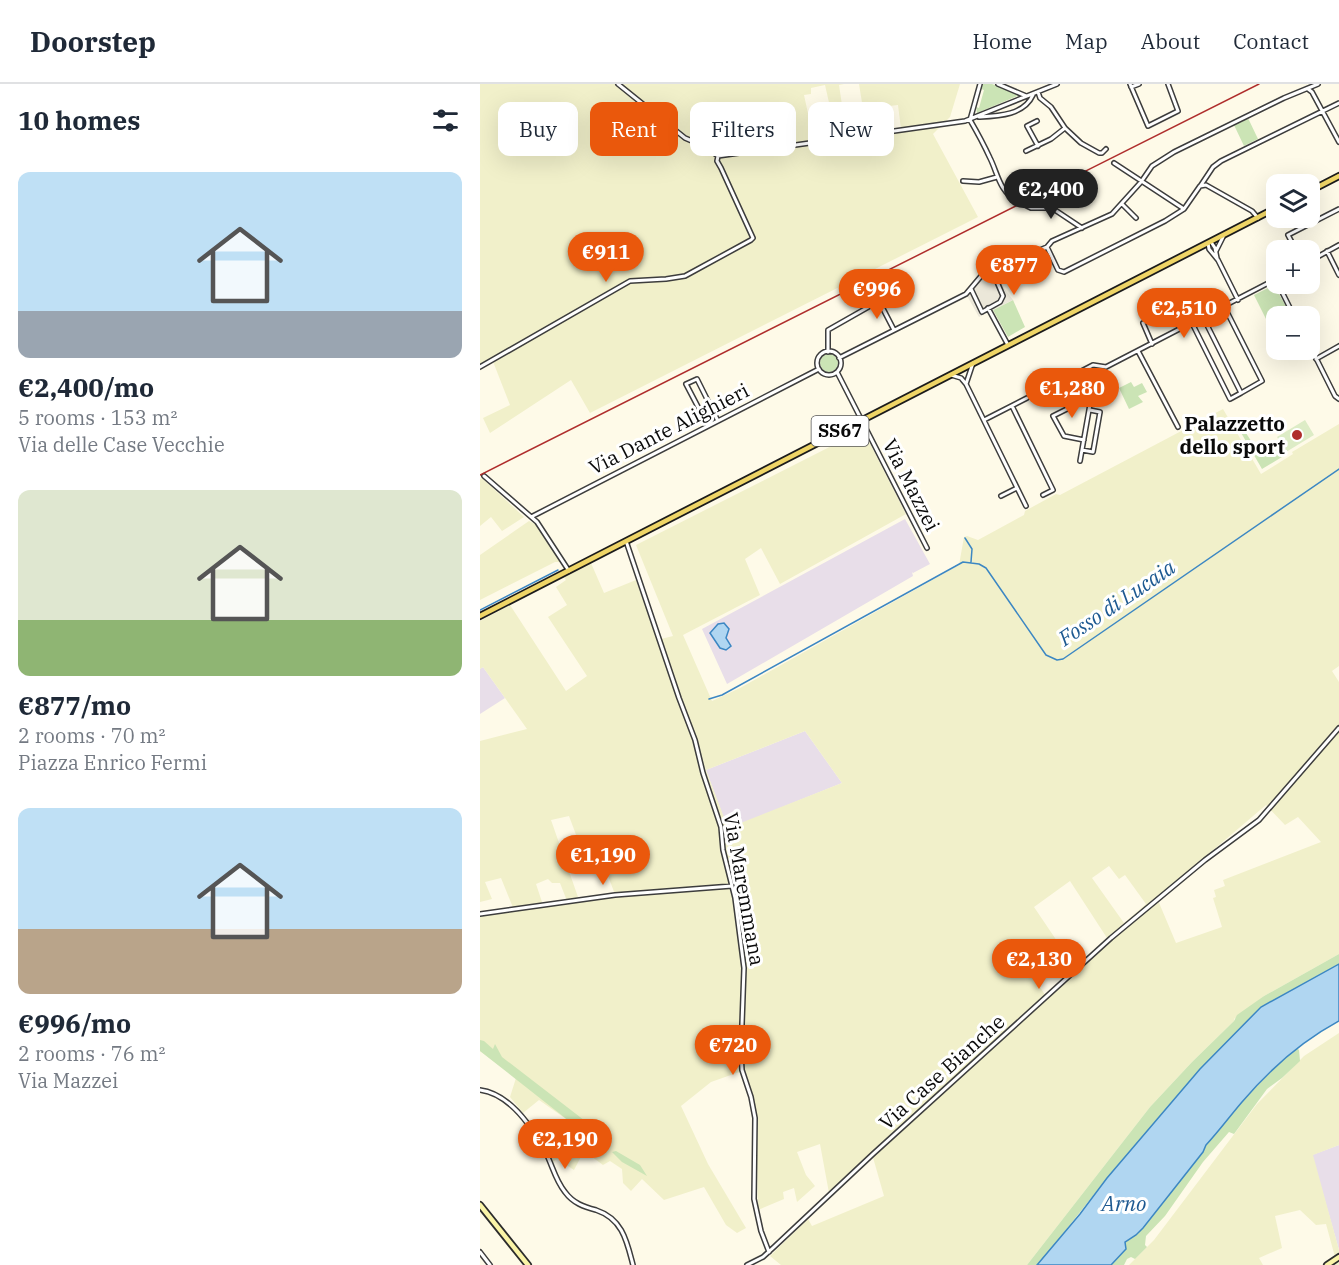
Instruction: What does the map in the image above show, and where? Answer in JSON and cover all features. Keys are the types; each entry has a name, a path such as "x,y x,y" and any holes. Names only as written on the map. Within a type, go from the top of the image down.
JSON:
{"main road":[{"path":"1320,186 1339,176"},
{"name":"SS67","path":"626,541 1266,214"},
{"path":"480,616 626,541"},
{"path":"480,1205 528,1265"},
{"path":"1327,1265 1339,1257"}],"street":[{"path":"618,84 690,140"},
{"path":"980,84 970,120 991,159 1003,189 1017,201"},
{"path":"998,84 1026,96"},
{"path":"796,145 970,120 1057,84"},
{"path":"1138,84 1130,86 1148,126 1178,111 1168,84"},
{"path":"840,358 966,294 982,274 1047,247 1052,241 1112,214 1152,166 1174,152 1284,98 1318,84"},
{"path":"1308,89 1337,134 1339,142"},
{"path":"976,117 995,117 1019,110 1029,103 1036,92"},
{"path":"1036,92 1051,107 1065,128 1081,143 1099,153 1106,149"},
{"path":"1047,247 1058,270 1064,272 1184,209 1213,167 1221,161 1339,103"},
{"path":"1037,121 1027,126 1038,146"},
{"path":"1026,151 1065,128"},
{"path":"480,367 630,281 666,279 689,274 753,238 717,160 719,156"},
{"path":"1114,163 1184,209"},
{"path":"963,181 979,182 997,177"},
{"path":"1200,186 1210,186 1253,212 1258,218"},
{"path":"1122,204 1136,218"},
{"path":"1025,205 1031,208 1052,208 1082,228"},
{"path":"1291,240 1288,235 1339,209"},
{"path":"1216,251 1226,234"},
{"path":"1209,242 1210,251"},
{"path":"1209,242 1216,251 1218,260 1238,300"},
{"path":"1320,255 1339,245"},
{"path":"1200,247 1210,251 1218,260"},
{"path":"1327,251 1339,275"},
{"path":"970,289 982,312 1000,302 1003,299 992,270"},
{"path":"1032,397 1094,364 1106,368 1266,286"},
{"path":"828,352 828,330 879,301 894,330"},
{"path":"1152,344 1143,326 1147,321 1182,303 1230,399 1262,381 1224,306"},
{"path":"988,308 1008,345"},
{"path":"1203,318 1241,393"},
{"path":"1320,357 1339,346"},
{"path":"1138,351 1178,427"},
{"path":"828,352 840,358 841,366 837,372 828,375 819,369 819,357 828,352"},
{"path":"1316,360 1335,396 1339,399"},
{"path":"966,384 973,363"},
{"name":"Via Dante Alighieri","path":"532,516 819,369"},
{"path":"960,369 967,378"},
{"path":"960,369 961,378 1026,506"},
{"path":"1080,461 1092,393 1081,371"},
{"name":"Via Mazzei","path":"837,372 860,421 927,548"},
{"path":"949,375 961,378"},
{"path":"708,426 686,384 697,379 718,421"},
{"path":"1084,440 1064,436 1053,416 1091,397"},
{"path":"984,420 1027,398"},
{"path":"1012,406 1053,490 1043,495"},
{"path":"1082,450 1093,452 1100,412 1089,410"},
{"path":"484,476 505,496 532,516 549,537 569,571"},
{"path":"1001,496 1017,488"},
{"name":"Via Maremmana","path":"626,541 695,740 720,824 723,854 732,886 744,968 742,1063 755,1118 754,1198 761,1231 769,1252"},
{"name":"Via Case Bianche","path":"747,1265 755,1263 769,1252 873,1154 1101,947 1205,860 1259,820 1339,728"},
{"path":"480,914 615,895 732,886"},
{"path":"480,1090 501,1096 517,1111 544,1150 559,1183 570,1198 604,1214 619,1225 626,1237 633,1265"},
{"path":"480,1252 490,1265"}],"shaded area":[{"path":"995,269 1003,287 1013,300 979,317 966,294 982,275"},
{"path":"905,519 930,564 912,572 913,576 727,684 702,629"},
{"path":"483,667 505,698 480,714 480,669"},
{"path":"805,731 842,783 728,829 706,770"},
{"path":"1339,1145 1339,1250 1312,1155"}],"green space":[{"path":"480,84 844,84 839,85 842,102 829,102 825,85 811,88 811,94 804,95 808,113 808,156 894,156 894,130 901,129 898,105 894,105 894,102 862,102 859,84 960,84 950,117 933,134 978,217 590,413 571,380 490,433 483,418 510,405 492,359 480,365"},
{"path":"983,84 992,84 1020,95 977,113 976,107 979,108 984,90 981,89"},
{"path":"1248,118 1258,139 1244,146 1234,125"},
{"path":"1266,289 1266,294 1279,294 1286,306 1266,306 1266,319 1254,295"},
{"path":"1013,300 1025,327 1008,337 993,310"},
{"path":"829,354 835,357 838,363 835,369 829,372 823,369 820,363 823,357"},
{"path":"1131,382 1134,387 1142,383 1147,392 1138,396 1143,402 1129,409 1119,388"},
{"path":"1223,409 1261,474 1339,424 1339,666 1332,671 1339,682 1339,954 1264,996 1234,1019 1150,1107 1027,1265 781,1265 770,1256 808,1219 812,1226 884,1196 872,1154 829,1193 820,1144 797,1152 806,1175 815,1186 797,1202 794,1188 783,1192 784,1199 758,1210 756,1111 745,1070 711,1082 681,1106 708,1164 746,1228 737,1233 726,1225 704,1187 664,1200 642,1179 631,1191 623,1183 622,1169 610,1161 603,1165 584,1151 574,1170 560,1157 553,1162 540,1137 566,1119 539,1100 523,1113 510,1097 516,1078 480,1051 480,916 514,910 501,878 485,882 492,899 480,902 480,741 527,729 483,667 480,669 480,621 510,605 566,691 587,676 548,617 567,605 556,587 566,580 564,577 591,563 604,593 636,580 657,640 673,636 636,545 863,430 906,514 780,584 761,548 745,559 760,595 683,635 712,701 740,688 959,565 964,537 978,540 1024,515 1025,511 1056,494 1060,495","holes":["805,731 842,783 728,828 706,770","1266,805 1285,825 1298,817 1321,842 1223,880 1225,886 1214,890 1216,897 1213,898 1222,927 1176,943 1157,898","569,816 587,864 602,860 616,897 543,905 536,884 548,879 552,883 560,883 567,901 578,897 551,820","1109,866 1119,879 1125,875 1146,904 1124,923 1092,878","1070,881 1107,938 1045,995 1027,966 1059,944 1034,907"]},
{"name":"Palazzetto dello sport","path":"1305,420 1314,435 1286,452 1277,437"},
{"path":"1239,422 1260,455 1280,442 1287,454 1262,469 1236,424"},
{"path":"482,478 524,517 502,531 491,517 480,526 480,479"},
{"path":"529,521 535,524 561,562 555,562 480,600 480,555"},
{"path":"1339,954 1339,964 1261,1007 1200,1069 1107,1178 1042,1260 1037,1265 1027,1265 1150,1107 1234,1021 1237,1015 1264,996"},
{"path":"1339,1033 1339,1145 1313,1155 1339,1250 1339,1265 1323,1265 1335,1257 1326,1224 1316,1225 1300,1210 1275,1216 1282,1248 1259,1258 1263,1265 1129,1265 1154,1240 1257,1104 1304,1056"},
{"path":"480,1040 493,1049 495,1044 502,1057 602,1134 607,1146 602,1147 480,1051"},
{"path":"1297,1048 1300,1061 1267,1089 1234,1134 1229,1132 1203,1162 1165,1216 1146,1236 1145,1245 1147,1247 1135,1259 1131,1257 1127,1259 1124,1265 1111,1265 1126,1249 1124,1242 1143,1228 1203,1152 1206,1145 1243,1101 1279,1063"},
{"path":"616,1151 640,1165 647,1176 622,1162 612,1152"}],"water":[{"path":"724,623 729,629 726,638 731,646 726,650 720,648 710,633 718,624"},
{"name":"Arno","path":"1339,964 1339,1021 1299,1047 1253,1090 1206,1145 1203,1152 1143,1228 1125,1242 1126,1249 1111,1265 1037,1265 1107,1178 1200,1069 1261,1007"}],"waterway":[{"name":"Fosso di Lucaia","path":"709,699 722,695 963,562 979,564 986,568 1046,655 1057,660 1063,659 1339,469"},
{"path":"965,538 972,549 971,562"},
{"path":"480,610 558,570"}],"railway":[{"path":"480,475 1259,84"}],"place":[{"name":"Palazzetto dello sport","path":"1297,435"}]}
